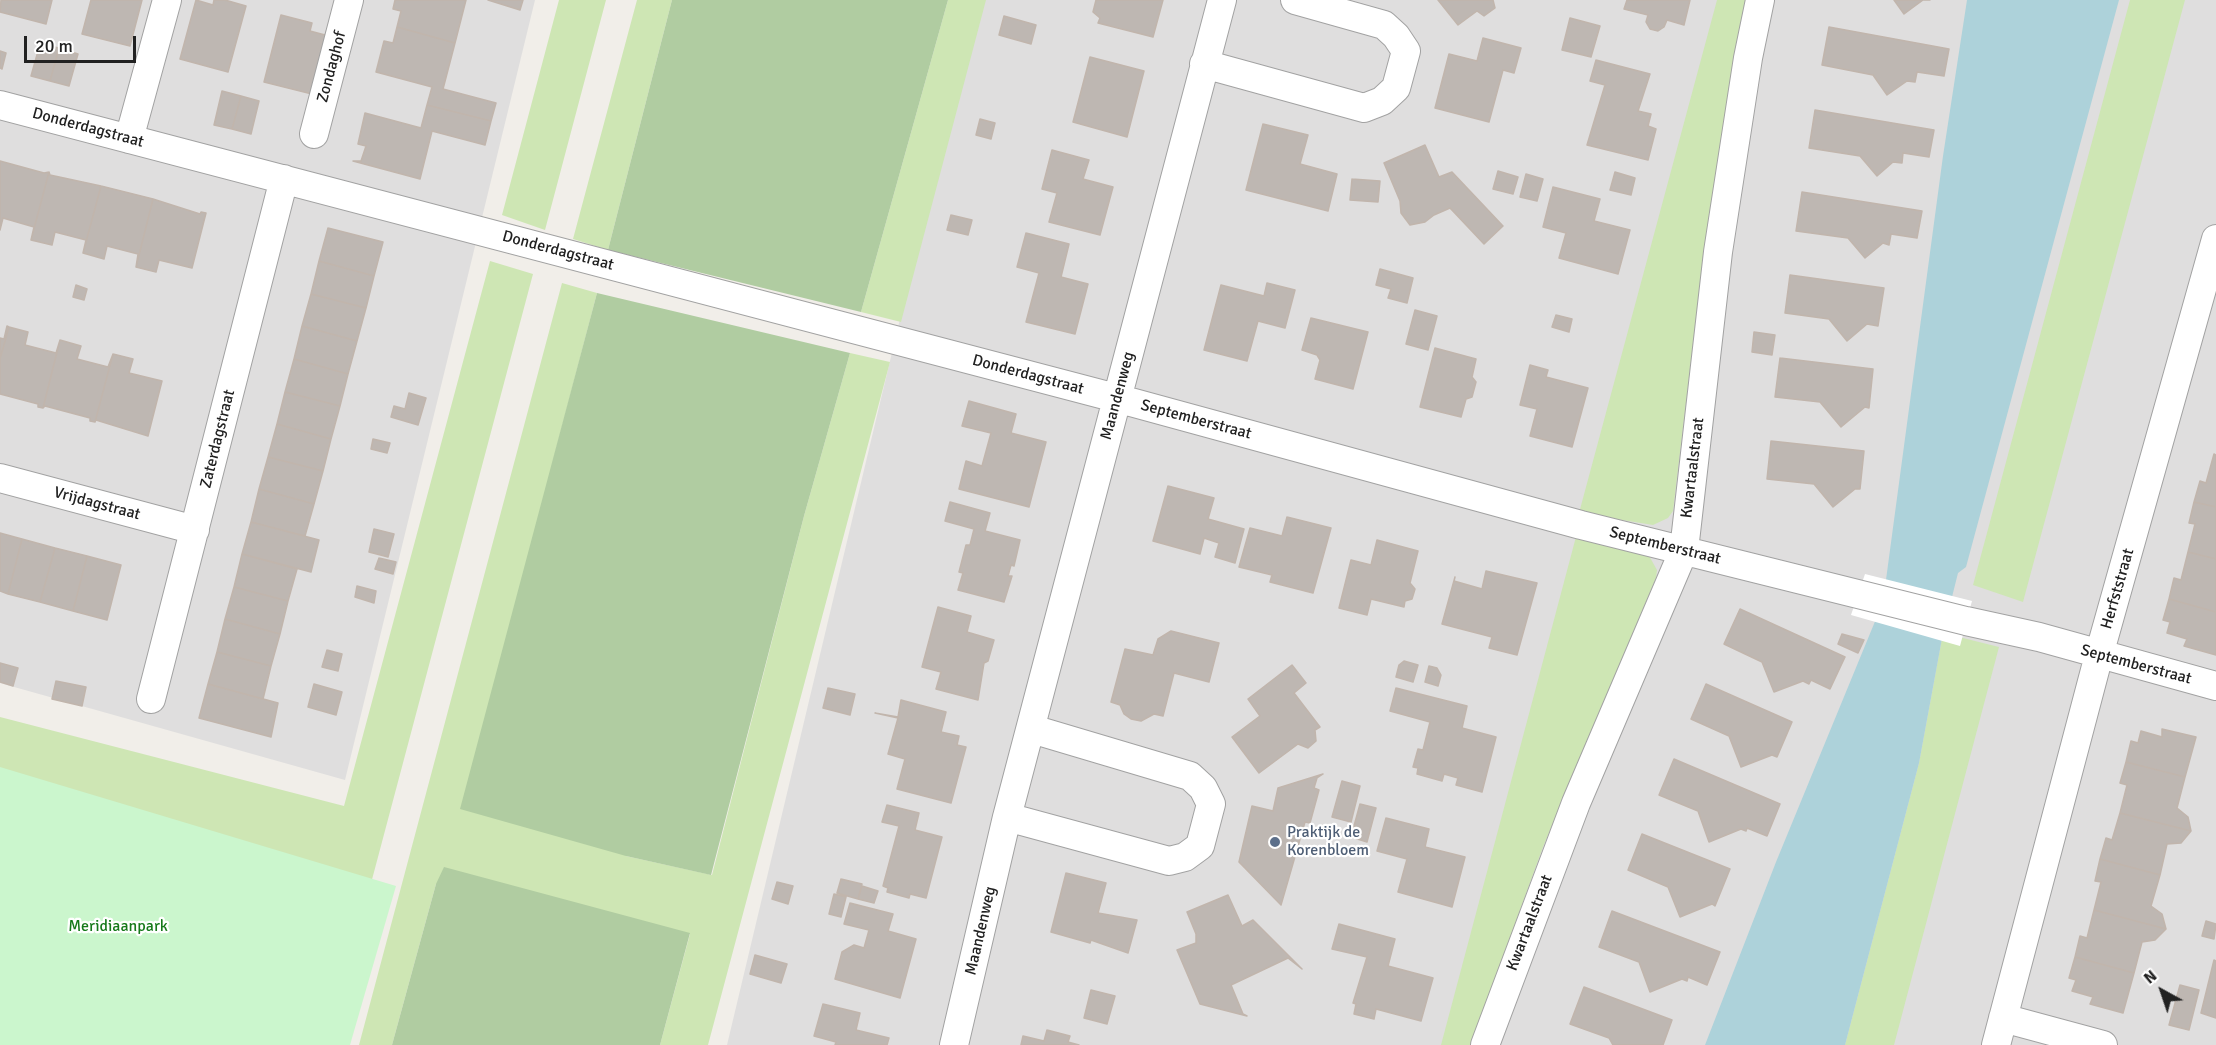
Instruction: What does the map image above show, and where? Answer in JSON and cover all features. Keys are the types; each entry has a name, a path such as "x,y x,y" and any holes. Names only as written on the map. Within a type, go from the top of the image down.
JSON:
{"street":[{"path":"129,139 167,0"},
{"name":"Zondaghof","path":"314,134 349,0"},
{"name":"Maandenweg","path":"954,1045 1007,817 1222,0"},
{"path":"1204,63 1364,108 1382,101 1396,88 1406,51 1396,36 1384,26 1295,0"},
{"name":"Kwartaalstraat","path":"1485,1045 1576,803 1684,550 1718,252 1748,58 1760,0"},
{"name":"Donderdagstraat","path":"0,105 1116,398"},
{"name":"Zaterdagstraat","path":"151,699 284,179"},
{"name":"Herfststraat","path":"1996,1045 2099,655 2207,306 2216,239"},
{"name":"Septemberstraat","path":"1116,398 1581,525 2039,637 2216,686"},
{"name":"Vrijdagstraat","path":"0,478 195,530"},
{"path":"1007,817 1169,861 1185,857 1200,846 1211,804 1203,788 1190,776 1032,729"},
{"path":"2003,1018 2103,1045"}],"shaded area":[{"path":"0,0 535,0 345,780 0,683"},
{"path":"976,0 2216,0 2216,1045 727,1045"}],"green space":[{"path":"559,0 606,0 545,230 502,215"},
{"path":"637,0 672,0 608,250 573,239"},
{"path":"672,0 948,0 861,312 608,250"},
{"path":"948,0 986,0 901,322 861,312"},
{"path":"1717,0 1746,0 1704,252 1673,511 1668,518 1653,525 1579,513"},
{"path":"2130,0 2185,0 2023,602 1973,585"},
{"path":"490,261 533,274 328,1045 0,822 0,717 344,806"},
{"path":"562,283 597,293 552,465 626,856 712,875 804,516 850,353 890,362 708,1045 660,1045 690,934 436,884 392,1045 359,1045"},
{"path":"597,293 850,353 804,516 711,875 626,856 460,809"},
{"path":"1577,533 1648,554 1657,570 1656,578 1543,847 1471,1045 1441,1045"},
{"path":"1943,633 1999,647 1894,1045 1845,1045 1919,763"},
{"name":"Meridiaanpark","path":"0,767 396,886 350,1045 0,1045"},
{"path":"444,867 690,933 660,1045 392,1045 436,884"}],"water":[{"path":"1967,0 2119,0 1966,567 1958,573 1943,633 1919,763 1845,1045 1705,1045 1776,862 1883,602 1943,156"}],"pier":[{"path":"1865,574 1972,601 1960,646 1851,615"}],"building":[{"path":"1,0 52,0 46,24 0,12"},
{"path":"91,0 142,0 130,46 82,34"},
{"path":"196,0 213,5 214,0 225,0 246,6 228,72 180,59"},
{"path":"395,0 466,0 455,43 397,27 401,11 393,9"},
{"path":"488,0 523,0 520,10"},
{"path":"1096,0 1163,0 1153,37 1098,23 1100,18 1093,12"},
{"path":"1438,0 1493,0 1495,8 1484,16 1477,11 1458,25"},
{"path":"1627,0 1690,0 1684,25 1667,20 1664,27 1658,31 1650,29 1646,22 1648,15 1624,9"},
{"path":"1894,0 1923,0 1904,14"},
{"path":"281,15 312,23 310,31 325,35 328,27 312,94 264,82"},
{"path":"1004,16 1036,25 1031,44 999,35"},
{"path":"1570,18 1600,26 1591,57 1562,50"},
{"path":"397,27 455,43 443,89 496,103 491,121 427,105 432,87 376,72 384,41 393,43"},
{"path":"1829,27 1949,49 1944,76 1917,72 1915,82 1907,81 1887,95 1873,75 1822,65"},
{"path":"1483,38 1521,48 1514,73 1503,70 1489,122 1435,108 1449,54 1477,61"},
{"path":"40,44 59,48 50,81 31,76"},
{"path":"59,48 78,54 69,86 50,81"},
{"path":"0,51 6,53 2,69 0,68"},
{"path":"1090,57 1144,71 1127,137 1073,122"},
{"path":"1596,60 1650,74 1638,111 1651,114 1648,126 1656,129 1648,160 1587,145 1605,85 1590,81"},
{"path":"222,91 241,96 232,129 214,125"},
{"path":"241,96 259,101 251,134 232,129"},
{"path":"427,105 491,121 485,145 432,131 420,179 353,161 361,161 366,146 358,144 365,113 421,128"},
{"path":"1815,110 1934,130 1929,157 1903,153 1902,163 1893,162 1877,176 1860,156 1809,148"},
{"path":"980,119 995,123 991,139 976,135"},
{"path":"1263,124 1308,135 1300,164 1337,174 1328,211 1246,190"},
{"path":"1425,145 1439,177 1452,172 1503,226 1484,244 1450,208 1425,222 1410,225 1401,213 1400,201 1384,163"},
{"path":"1052,150 1089,160 1083,179 1113,187 1100,235 1049,222 1057,193 1042,189"},
{"path":"0,161 44,173 49,172 31,240 34,227 3,218 0,230"},
{"path":"1498,171 1518,177 1513,194 1493,189"},
{"path":"49,172 50,175 101,186 83,253 86,240 55,232 52,245 31,240"},
{"path":"1615,172 1635,178 1631,195 1610,190"},
{"path":"1526,174 1543,179 1537,201 1520,197"},
{"path":"1352,179 1380,181 1378,202 1350,200"},
{"path":"101,186 153,199 136,267 138,254 107,246 104,259 83,253"},
{"path":"1553,187 1600,199 1594,221 1630,230 1618,274 1559,258 1566,233 1543,227"},
{"path":"1802,192 1922,211 1917,238 1891,234 1889,245 1883,243 1865,258 1848,238 1796,231"},
{"path":"153,199 200,214 201,212 206,213 192,268 159,260 156,272 136,267"},
{"path":"951,215 972,220 968,235 947,230"},
{"path":"328,228 383,242 374,276 319,261"},
{"path":"1026,233 1069,244 1061,277 1088,284 1075,334 1026,322 1039,273 1017,267"},
{"path":"319,261 374,276 366,308 311,294"},
{"path":"1380,269 1413,278 1407,303 1388,298 1391,289 1376,285"},
{"path":"1790,275 1884,288 1878,326 1867,324 1847,341 1829,319 1785,313"},
{"path":"1267,283 1295,290 1285,328 1258,321 1247,361 1204,350 1221,285 1264,296"},
{"path":"76,285 87,289 84,300 73,297"},
{"path":"311,294 366,308 357,341 302,326"},
{"path":"1415,310 1437,316 1428,350 1406,344"},
{"path":"1556,315 1572,319 1569,332 1552,327"},
{"path":"1311,318 1368,332 1353,389 1315,379 1320,360 1317,355 1302,350"},
{"path":"7,326 9,327 0,359 0,338 4,339"},
{"path":"302,326 357,341 348,374 294,359"},
{"path":"9,327 28,332 25,345 56,353 60,340 43,408 38,407 38,404 0,394 0,359"},
{"path":"1754,332 1775,335 1772,355 1752,352"},
{"path":"60,340 81,346 77,359 108,367 113,354 95,422 90,421 90,418 45,406 43,408"},
{"path":"1435,348 1476,359 1472,377 1476,382 1472,397 1466,399 1461,417 1420,407"},
{"path":"113,354 133,359 129,373 162,381 148,436 96,420 95,422"},
{"path":"1780,358 1873,369 1869,408 1865,407 1841,427 1820,402 1775,397"},
{"path":"294,359 348,374 340,406 285,392"},
{"path":"1530,365 1548,370 1546,377 1588,388 1572,447 1530,436 1537,409 1520,405"},
{"path":"285,392 340,406 331,439 277,424"},
{"path":"409,393 426,398 418,425 391,417 394,406 405,409"},
{"path":"969,401 1016,414 1011,433 1046,442 1029,507 959,489 966,461 982,466 991,433 962,426"},
{"path":"277,424 331,439 323,471 268,457"},
{"path":"373,439 390,443 387,453 371,449"},
{"path":"1771,441 1864,451 1860,489 1855,489 1833,507 1814,484 1767,479"},
{"path":"2214,454 2216,455 2216,507 2194,502 2200,481 2206,483"},
{"path":"268,457 323,471 314,504 259,489"},
{"path":"1168,486 1214,498 1208,519 1244,529 1235,563 1215,557 1219,543 1204,538 1200,554 1153,541"},
{"path":"259,489 314,504 305,536 251,522"},
{"path":"950,502 990,513 985,531 1020,540 1014,566 1011,565 1008,576 1012,576 1004,602 958,590 963,573 959,572 966,545 970,545 974,529 945,521"},
{"path":"2194,502 2216,507 2216,559 2188,552 2195,524 2189,523"},
{"path":"1287,517 1331,528 1313,593 1270,582 1272,575 1239,567 1250,528 1282,536"},
{"path":"251,522 319,540 311,572 242,554"},
{"path":"374,529 394,534 388,557 369,552"},
{"path":"0,533 22,539 8,594 0,591"},
{"path":"22,539 55,548 40,602 8,594"},
{"path":"1377,540 1418,551 1410,583 1415,589 1412,599 1405,601 1404,607 1371,599 1367,615 1339,608 1351,560 1371,565"},
{"path":"55,548 87,556 73,611 40,602"},
{"path":"2188,552 2216,559 2216,612 2169,599 2174,578 2181,580"},
{"path":"242,554 297,569 288,601 234,587"},
{"path":"87,556 121,565 107,620 73,611"},
{"path":"379,558 396,562 393,574 375,569"},
{"path":"1486,571 1537,583 1517,655 1489,648 1492,637 1442,624 1455,577 1454,581 1482,589"},
{"path":"357,586 376,591 374,603 355,597"},
{"path":"234,587 288,601 280,634 225,619"},
{"path":"2169,599 2216,612 2216,655 2184,646 2187,639 2167,633 2170,622 2163,620"},
{"path":"938,607 971,616 967,632 994,640 988,661 984,663 978,700 936,689 941,672 922,667"},
{"path":"1740,609 1845,657 1830,689 1811,680 1809,684 1803,681 1774,692 1762,662 1724,644"},
{"path":"225,619 280,634 271,666 217,652"},
{"path":"1171,631 1219,643 1209,682 1174,673 1163,716 1154,714 1141,721 1131,719 1124,714 1120,705 1111,702 1125,649 1153,655 1158,639"},
{"path":"1842,634 1864,640 1858,653 1838,644"},
{"path":"327,650 342,654 338,671 322,667"},
{"path":"217,652 271,666 263,699 208,684"},
{"path":"1404,661 1418,665 1413,682 1396,677 1399,665"},
{"path":"0,663 18,668 13,686 0,682"},
{"path":"1292,665 1306,683 1294,693 1320,727 1315,730 1316,741 1308,748 1298,744 1259,773 1232,737 1260,716 1248,699"},
{"path":"1429,666 1437,668 1441,675 1438,686 1425,682"},
{"path":"56,681 86,687 82,706 52,699"},
{"path":"208,684 278,703 271,737 199,718"},
{"path":"314,684 342,692 336,715 308,707"},
{"path":"1706,684 1792,722 1777,757 1772,755 1741,767 1729,736 1691,719"},
{"path":"828,688 855,694 850,715 823,708"},
{"path":"1396,688 1467,706 1462,728 1496,737 1482,792 1456,785 1458,778 1444,774 1442,781 1417,774 1418,768 1413,767 1418,749 1423,750 1430,722 1390,711"},
{"path":"901,700 946,712 941,732 959,736 957,745 966,747 951,803 897,789 905,759 888,754 898,718 875,713 898,717"},
{"path":"2162,729 2196,737 2185,777 2126,762 2131,741 2138,743 2141,731 2162,737"},
{"path":"1674,759 1780,804 1767,836 1747,828 1746,831 1741,829 1709,842 1698,811 1659,795"},
{"path":"2126,762 2185,777 2177,808 2188,817 2191,831 2120,813 2127,785 2120,783"},
{"path":"1323,774 1317,778 1314,788 1319,790 1310,823 1305,822 1281,905 1239,862 1252,806 1273,811 1278,788"},
{"path":"1342,781 1360,786 1351,822 1332,817"},
{"path":"1360,804 1376,808 1367,842 1351,837"},
{"path":"887,805 919,813 915,830 942,837 926,898 910,894 909,898 887,892 888,888 883,886 899,826 882,822"},
{"path":"2120,813 2191,831 2181,843 2167,844 2160,875 2100,859 2106,838 2112,840"},
{"path":"1386,818 1429,829 1425,847 1465,857 1452,907 1398,892 1407,859 1377,851"},
{"path":"1642,834 1730,869 1715,906 1712,904 1680,917 1668,887 1628,870"},
{"path":"2100,859 2160,875 2151,906 2162,914 2166,929 2094,910 2101,882 2095,881"},
{"path":"1066,873 1106,883 1098,913 1137,920 1128,953 1091,940 1090,943 1051,932"},
{"path":"841,879 862,884 858,899 837,893"},
{"path":"777,882 793,886 788,904 772,899"},
{"path":"862,886 878,891 874,903 858,899"},
{"path":"834,894 846,897 841,917 829,914"},
{"path":"1228,895 1242,926 1253,920 1302,969 1288,958 1231,985 1243,1014 1247,1016 1200,1004 1177,950 1196,943 1196,934 1187,912"},
{"path":"850,903 893,914 888,931 916,939 900,998 835,979 842,952 854,945 864,948 869,930 844,924"},
{"path":"2094,910 2166,929 2155,940 2142,942 2134,973 2075,957 2080,936 2087,938"},
{"path":"1612,911 1720,952 1707,985 1688,977 1687,981 1682,979 1650,992 1639,962 1599,947"},
{"path":"2206,921 2216,924 2214,939 2202,936"},
{"path":"1339,924 1395,939 1388,966 1433,978 1421,1021 1376,1009 1374,1019 1354,1014 1356,1004 1353,1003 1367,957 1332,949"},
{"path":"755,955 787,964 781,983 750,974"},
{"path":"2075,957 2134,973 2123,1013 2090,1004 2093,997 2072,991 2076,980 2069,978"},
{"path":"2214,960 2216,961 2216,1018 2201,1013"},
{"path":"2180,985 2199,990 2189,1030 2169,1025"},
{"path":"1584,987 1672,1020 1663,1045 1613,1045 1609,1038 1570,1024"},
{"path":"1091,990 1115,996 1107,1024 1084,1018"},
{"path":"823,1004 860,1013 856,1030 889,1038 887,1045 835,1045 836,1042 814,1036"},
{"path":"1047,1030 1070,1036 1068,1042 1079,1045 1021,1045 1023,1036 1044,1041"}],"place":[{"name":"Praktijk de Korenbloem","path":"1275,842"}]}
